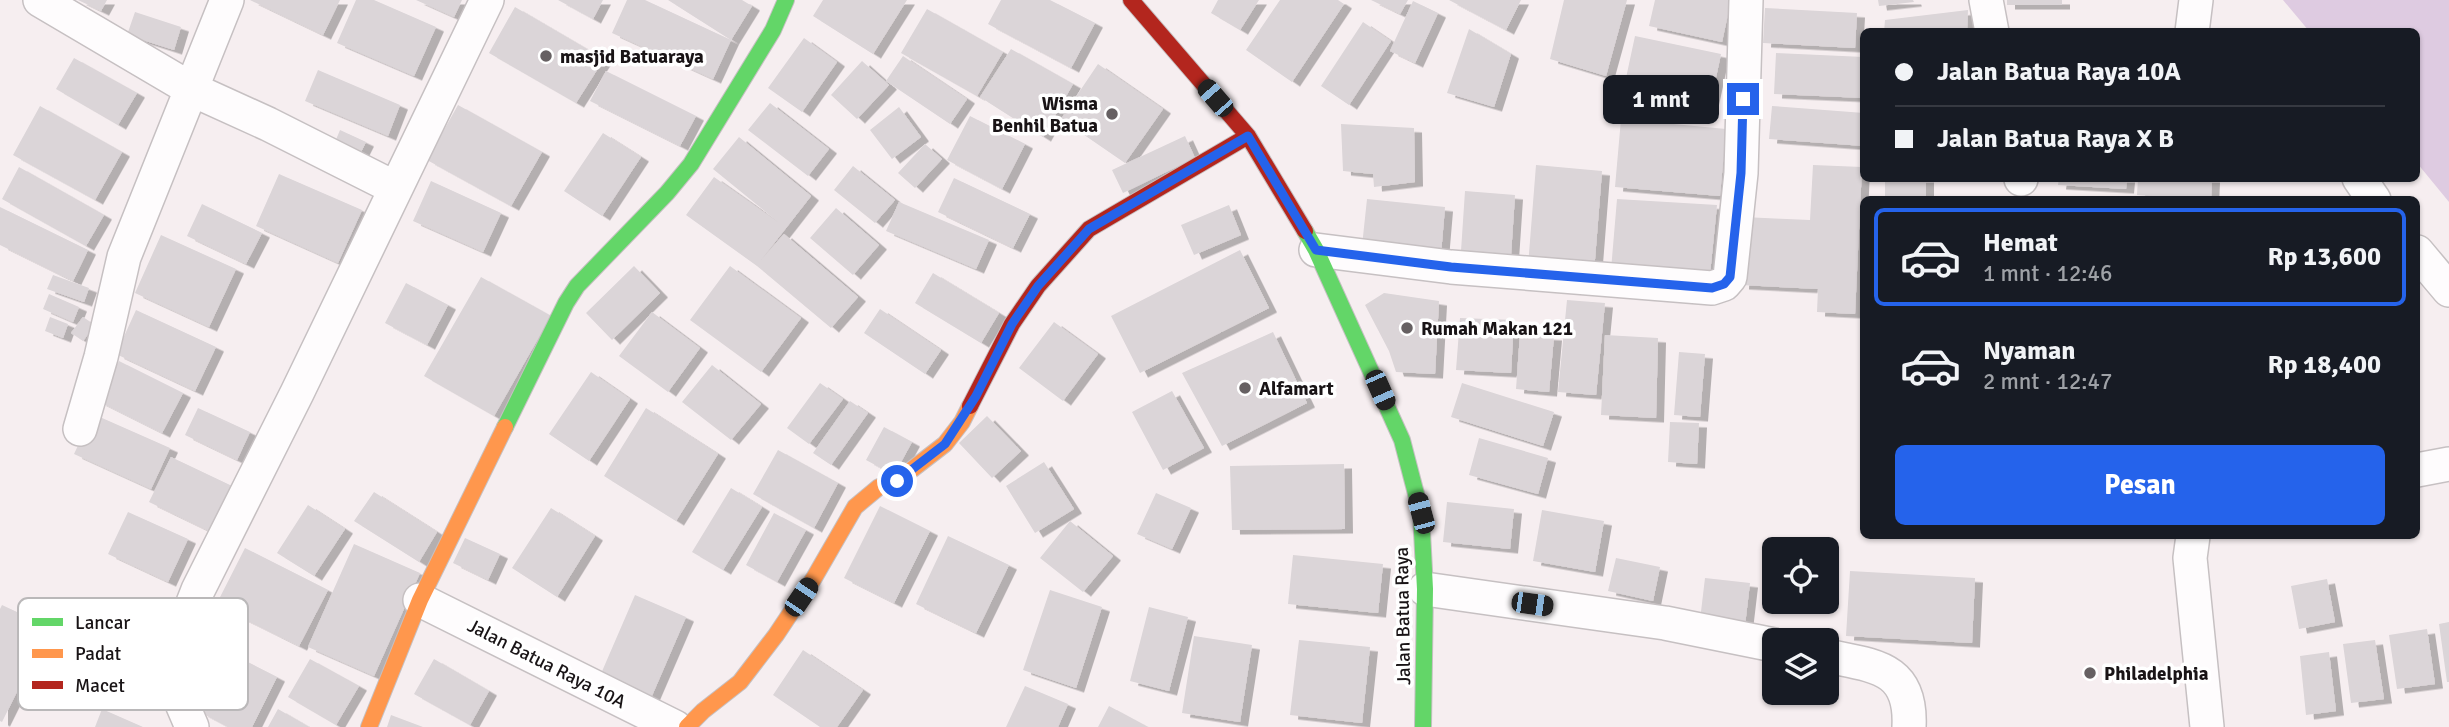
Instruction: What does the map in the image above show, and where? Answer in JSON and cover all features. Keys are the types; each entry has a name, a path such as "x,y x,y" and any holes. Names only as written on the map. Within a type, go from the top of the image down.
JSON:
{"street":[{"path":"40,0 191,89 396,188"},
{"path":"80,429 101,357 124,257 227,0"},
{"path":"195,598 487,0"},
{"path":"369,727 420,600 566,303 577,286 667,193 691,164 773,30 786,0"},
{"name":"Jalan Batua Raya","path":"1131,0 1248,136 1316,250 1402,440 1421,513 1425,589 1423,727"},
{"path":"1316,250 1451,267 1712,288 1724,284 1730,277 1741,173 1746,0"},
{"path":"1986,0 1991,28"},
{"path":"2192,28 2196,0"},
{"path":"687,727 740,682 776,635 814,578 855,506 879,488 897,481 945,444 976,396 1012,324 1038,286 1089,229 1248,136"},
{"path":"2420,255 2449,290"},
{"path":"2420,469 2449,464"},
{"path":"2192,539 2190,558 2207,727"},
{"path":"1425,589 1665,623 1762,643"},
{"name":"Jalan Batua Raya 10A","path":"420,600 674,727"},
{"path":"1839,659 1868,665 1896,678 1906,692 1909,727"},
{"path":"185,710 192,727"}],"shaded area":[{"path":"2283,0 2449,0 2449,202 2420,167 2420,28 2306,28"}],"building":[{"path":"78,0 107,0 101,11"},
{"path":"250,0 340,0 323,35"},
{"path":"356,0 374,0 436,27 414,76 337,43"},
{"path":"416,0 462,0 454,17"},
{"path":"558,0 603,0 593,19"},
{"path":"627,0 645,0 731,40 713,79 612,33"},
{"path":"668,0 742,0 752,6 731,40"},
{"path":"823,0 907,0 873,54 813,16"},
{"path":"1001,0 1050,0 1095,23 1071,68 988,24"},
{"path":"1218,0 1259,0 1240,30 1211,13"},
{"path":"1280,0 1338,0 1344,4 1292,82 1246,50"},
{"path":"1371,0 1408,0 1400,14"},
{"path":"1449,0 1521,0 1506,30"},
{"path":"1564,0 1627,0 1606,76 1550,59"},
{"path":"1655,0 1731,0 1722,42 1649,26"},
{"path":"1878,0 1913,0 1914,2 1879,6"},
{"path":"2007,0 2062,0 2062,5 2007,5"},
{"path":"1413,1 1438,13 1415,63 1390,51"},
{"name":"masjid Batuaraya","path":"515,7 604,59 576,103 489,53"},
{"path":"1765,8 1857,13 1855,48 1763,43"},
{"path":"927,9 1003,52 977,96 901,53"},
{"path":"1968,10 1967,28 1884,28 1885,20"},
{"path":"135,12 181,27 174,50 127,35"},
{"path":"1363,22 1391,41 1349,105 1321,86"},
{"path":"1469,29 1511,54 1494,107 1447,93"},
{"path":"1635,36 1721,54 1709,110 1623,92"},
{"path":"804,38 837,62 802,112 768,88"},
{"path":"1011,49 1073,84 1043,137 980,97"},
{"path":"1776,53 1860,57 1860,98 1774,94"},
{"path":"903,56 967,99 950,124 886,81"},
{"path":"74,58 137,93 118,125 56,89"},
{"path":"862,61 889,85 857,119 831,95"},
{"name":"Wisma Benhil Batua","path":"1098,64 1163,109 1125,163 1061,119"},
{"path":"318,70 400,105 388,136 305,101"},
{"path":"606,71 696,116 680,146 590,101"},
{"path":"770,103 829,149 808,176 748,130"},
{"path":"458,105 542,152 511,206 427,160"},
{"path":"40,106 122,152 95,200 13,155"},
{"path":"1772,106 1860,113 1860,146 1769,139"},
{"path":"899,107 921,137 892,159 870,130"},
{"path":"970,116 1025,144 1002,189 947,160"},
{"path":"1621,119 1726,129 1720,196 1615,187"},
{"path":"1341,124 1414,128 1415,182 1374,187 1373,174 1343,171"},
{"path":"340,130 366,142 358,158 333,147"},
{"path":"603,133 641,157 602,216 564,191"},
{"path":"1185,136 1195,158 1123,193 1112,170"},
{"path":"739,137 811,196 761,260 784,234 858,297 831,328 757,266 686,215 714,177 778,222 713,169"},
{"path":"925,144 942,159 915,188 898,173"},
{"path":"1536,165 1602,171 1594,272 1528,266"},
{"path":"1813,165 1860,167 1855,314 1817,312 1818,289 1741,285 1744,217 1810,220"},
{"path":"853,166 895,200 875,223 834,190"},
{"path":"19,167 104,215 86,246 2,199"},
{"path":"279,174 362,210 338,263 256,226"},
{"path":"954,178 1030,214 1013,248 938,212"},
{"path":"431,181 501,213 483,252 413,221"},
{"path":"1885,182 1926,182 1926,196 1885,196"},
{"path":"2058,182 2127,182 2126,189 2058,185"},
{"path":"2138,182 2212,182 2211,196 2137,195"},
{"path":"1465,191 1515,195 1511,255 1461,251"},
{"path":"1367,199 1445,207 1441,254 1362,246"},
{"path":"1617,199 1717,205 1710,274 1611,270"},
{"path":"899,202 989,240 976,269 886,231"},
{"path":"202,204 262,233 246,264 187,236"},
{"path":"1229,205 1241,235 1194,255 1181,225"},
{"path":"0,207 88,250 73,281 0,245"},
{"path":"836,208 879,245 853,275 810,238"},
{"path":"161,235 236,269 209,327 135,293"},
{"path":"1240,250 1269,308 1140,373 1111,316"},
{"path":"634,266 660,293 612,340 586,313"},
{"path":"730,266 801,318 761,372 690,320"},
{"path":"933,273 999,313 981,343 915,303"},
{"path":"53,275 89,288 84,302 47,289"},
{"path":"481,277 551,316 494,416 424,376"},
{"path":"406,283 448,305 427,345 385,323"},
{"name":"Rumah Makan 121","path":"1384,293 1439,301 1435,374 1396,372 1389,351 1365,305"},
{"path":"49,294 79,307 73,322 43,309"},
{"path":"1567,300 1605,303 1596,395 1558,392"},
{"path":"880,309 941,350 925,374 864,333"},
{"path":"136,310 216,347 195,391 116,354"},
{"path":"652,312 700,348 668,392 619,356"},
{"path":"50,317 68,324 63,338 45,331"},
{"path":"83,317 95,325 83,341 71,333"},
{"path":"1460,318 1514,320 1511,373 1456,370"},
{"path":"1054,322 1098,354 1063,401 1019,368"},
{"name":"Alfamart","path":"1273,332 1307,403 1222,446 1182,373"},
{"path":"1520,334 1554,336 1549,392 1516,389"},
{"path":"1605,335 1658,338 1656,418 1601,415"},
{"path":"1679,352 1705,354 1700,417 1674,415"},
{"path":"119,361 183,393 162,433 98,401"},
{"path":"712,365 761,404 731,440 682,402"},
{"path":"591,372 630,399 589,461 549,434"},
{"path":"820,383 843,399 809,444 787,428"},
{"path":"1462,383 1554,412 1543,446 1451,417"},
{"path":"1172,391 1204,448 1163,470 1132,412"},
{"path":"850,401 868,413 831,465 813,453"},
{"path":"198,408 250,432 237,460 185,435"},
{"path":"646,408 718,454 676,521 604,476"},
{"path":"93,414 170,448 151,489 74,454"},
{"path":"987,416 1021,451 992,478 959,443"},
{"path":"1670,422 1699,423 1697,464 1668,462"},
{"path":"884,427 912,442 894,475 866,460"},
{"path":"1479,438 1548,458 1538,494 1469,475"},
{"path":"778,450 838,483 814,528 753,494"},
{"path":"171,457 232,486 209,531 149,502"},
{"path":"1044,462 1074,509 1035,533 1006,486"},
{"path":"1344,464 1345,529 1232,530 1230,466"},
{"path":"731,488 762,507 723,570 692,552"},
{"path":"374,492 437,532 419,562 354,521"},
{"path":"1156,493 1191,508 1172,549 1137,534"},
{"path":"1447,502 1514,509 1510,549 1443,542"},
{"path":"308,505 345,529 314,576 277,553"},
{"path":"880,506 930,531 894,603 844,578"},
{"path":"551,508 595,536 557,597 512,568"},
{"path":"1542,510 1604,521 1595,572 1533,561"},
{"path":"128,512 188,539 168,582 108,554"},
{"path":"774,513 806,530 777,582 746,565"},
{"path":"1070,521 1113,556 1083,592 1040,558"},
{"path":"948,536 1009,565 976,633 916,604"},
{"path":"465,538 500,554 488,580 453,563"},
{"path":"354,544 420,573 374,676 308,647"},
{"path":"245,548 328,590 299,646 248,621 248,598 220,598"},
{"path":"1293,555 1383,564 1378,613 1288,604"},
{"path":"1616,558 1660,567 1653,601 1608,591"},
{"path":"1850,571 1975,578 1972,643 1846,636"},
{"path":"1705,578 1750,583 1745,625 1700,620"},
{"path":"2327,579 2335,622 2299,629 2291,586"},
{"path":"1050,590 1102,607 1076,688 1023,670"},
{"path":"635,595 686,617 651,698 600,676"},
{"path":"2,605 18,612 18,690 2,722 0,721"},
{"path":"1149,607 1188,617 1169,691 1130,681"},
{"path":"2449,622 2449,682 2447,682 2439,624"},
{"path":"2427,629 2435,684 2397,689 2389,635"},
{"path":"1194,636 1252,645 1240,722 1182,713"},
{"path":"1299,640 1370,647 1362,723 1290,715"},
{"path":"2375,640 2384,699 2351,703 2343,644"},
{"path":"803,650 863,690 837,727 820,727 773,695"},
{"path":"2329,652 2336,711 2306,715 2300,656"},
{"path":"310,659 359,686 336,725 288,697"},
{"path":"434,659 489,691 470,725 414,694"},
{"path":"248,662 277,677 252,727 228,727 200,712 248,710"},
{"path":"1025,686 1068,704 1058,727 1006,727"},
{"path":"1109,706 1148,727 1098,727"},
{"path":"278,709 309,727 268,727"},
{"path":"102,710 104,710 143,727 95,727"},
{"path":"391,715 423,727 387,727"}],"traffic: fast":[{"path":"505,427 577,286 667,193 691,164 773,30 786,0"},
{"path":"1305,231 1402,440 1421,513 1425,589 1423,727"}],"traffic: slow":[{"path":"687,727 740,682 776,635 814,578 855,507 879,487 897,481 945,444 962,422 970,406"},
{"path":"369,727 420,600 505,427"}],"traffic: jam":[{"path":"1131,0 1248,136 1305,231"},
{"path":"970,406 1012,324 1038,286 1089,229 1248,136"}],"place":[{"name":"masjid Batuaraya","path":"546,56"},
{"name":"Wisma Benhil Batua","path":"1112,114"},
{"name":"Rumah Makan 121","path":"1407,328"},
{"name":"Alfamart","path":"1245,388"},
{"name":"Philadelphia","path":"2090,673"}],"route":[{"path":"897,481 945,444 990,371 1012,324 1038,286 1089,229 1248,136 1316,250 1451,267 1712,288 1724,284 1730,277 1741,173 1743,99"}]}
